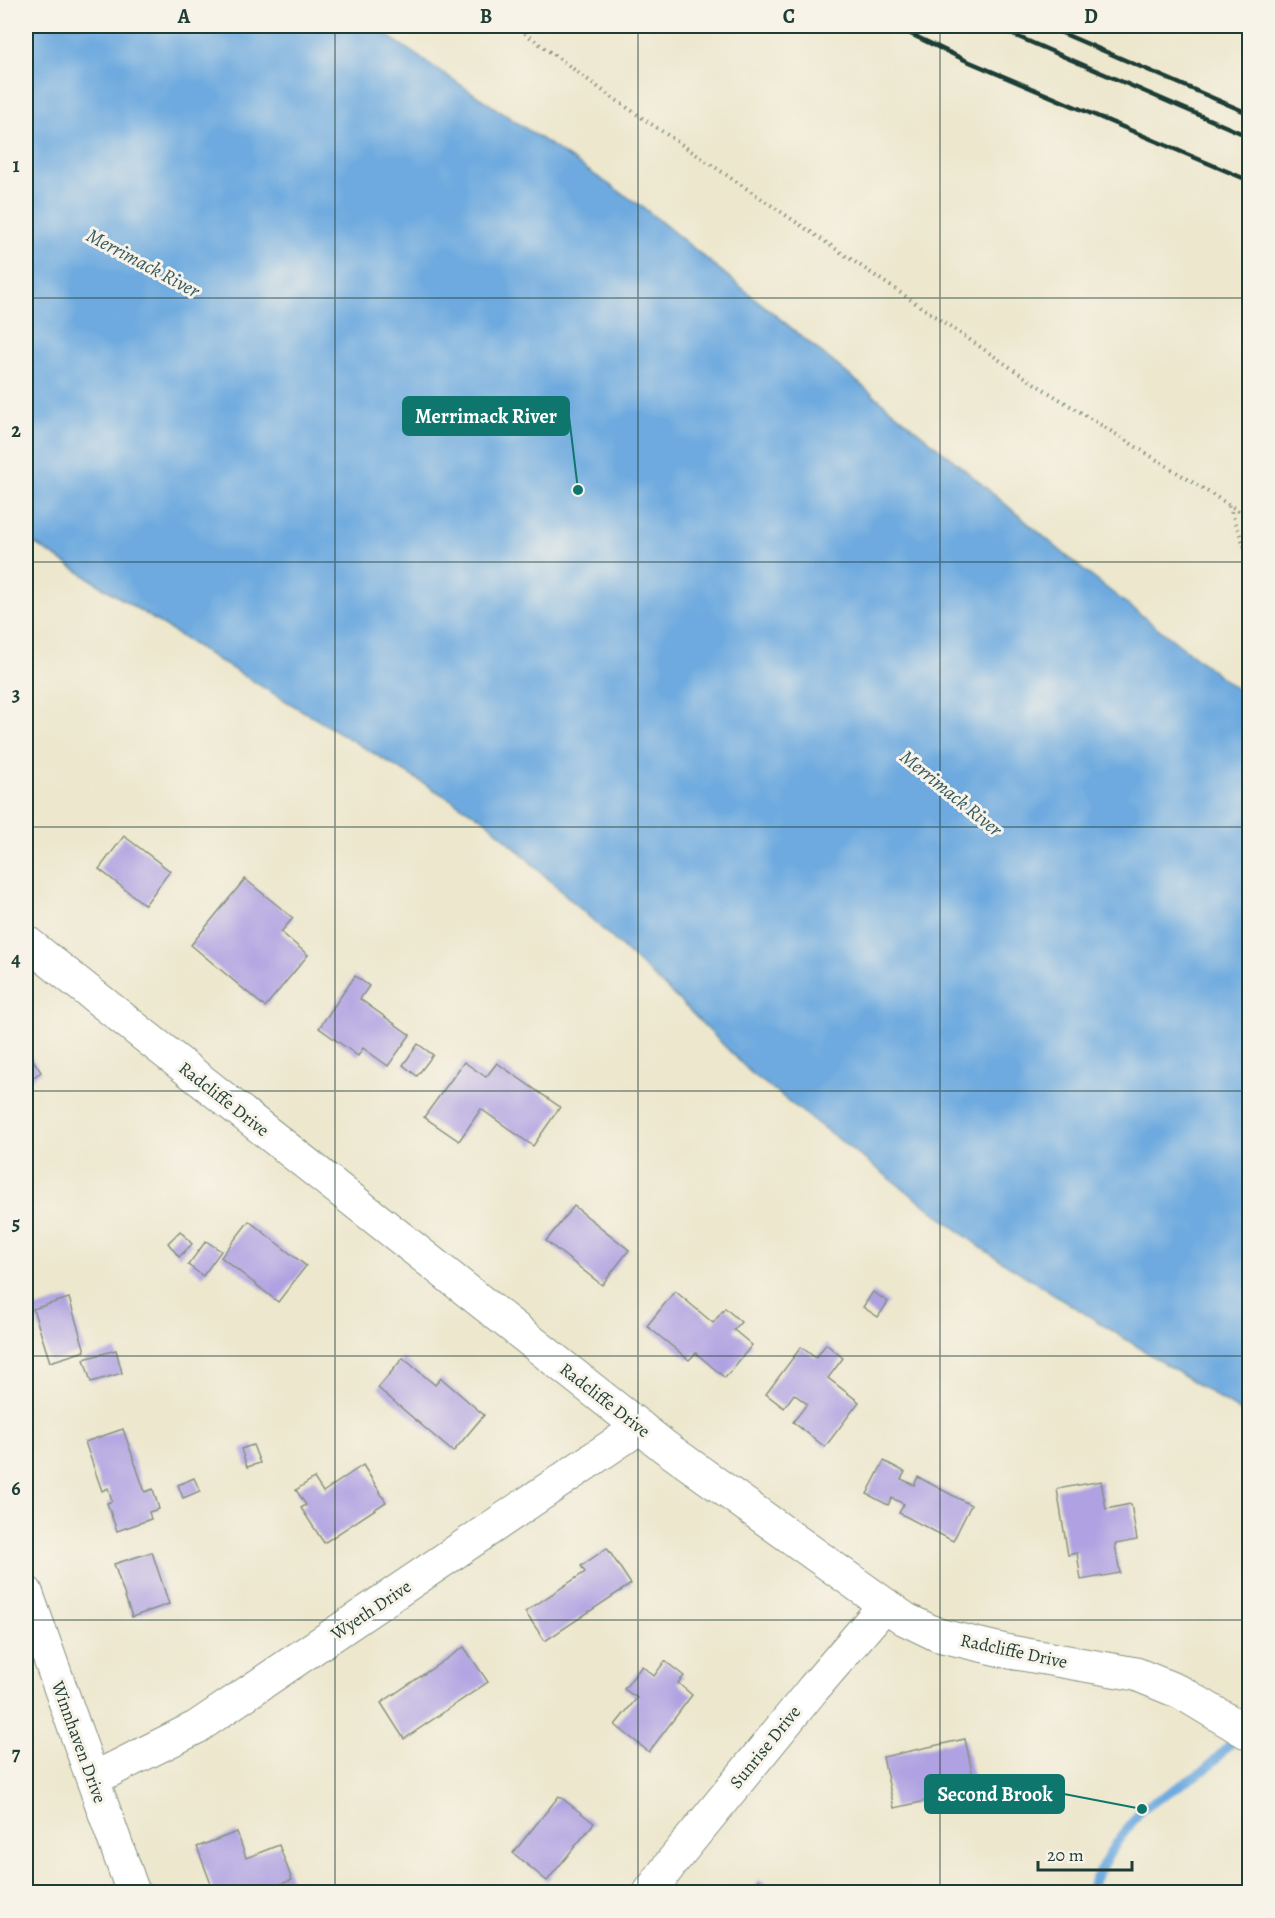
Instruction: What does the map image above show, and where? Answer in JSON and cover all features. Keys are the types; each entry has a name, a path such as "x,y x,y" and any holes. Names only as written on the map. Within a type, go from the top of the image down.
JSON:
{"street":[{"name":"Radcliffe Drive","path":"26,942 665,1448 905,1619 938,1635 1010,1652 1136,1674 1182,1693 1250,1734"},
{"name":"Wyeth Drive","path":"93,1779 197,1727 640,1427"},
{"name":"Winnhaven Drive","path":"26,1592 133,1893"},
{"name":"Sunrise Drive","path":"650,1893 672,1862 805,1698 885,1605"}],"path":[{"path":"515,26 610,96 1013,369 1250,518"},
{"path":"1229,505 1250,569"}],"water":[{"path":"26,26 373,26 644,208 952,459 1082,569 1249,699 1249,1417 984,1250 750,1072 685,1006 485,820 216,659 26,538"}],"building":[{"path":"124,836 170,871 145,905 99,869"},
{"path":"245,879 293,918 281,932 308,955 265,1007 191,945"},
{"path":"355,976 369,986 360,999 410,1035 388,1066 363,1048 358,1056 319,1028"},
{"path":"418,1044 433,1055 417,1076 403,1065"},
{"path":"26,1049 41,1072 26,1082"},
{"path":"464,1062 486,1077 497,1063 560,1107 533,1146 481,1109 459,1141 424,1117"},
{"path":"574,1206 629,1250 602,1285 546,1241"},
{"path":"249,1221 306,1266 278,1302 221,1257"},
{"path":"180,1231 192,1244 179,1257 168,1243"},
{"path":"206,1241 221,1251 203,1276 188,1265"},
{"path":"675,1291 713,1323 725,1308 741,1322 734,1330 752,1345 725,1378 696,1353 689,1360 647,1326"},
{"path":"873,1292 888,1302 878,1317 863,1307"},
{"path":"69,1298 85,1351 50,1362 33,1309"},
{"path":"826,1344 843,1358 828,1378 859,1402 825,1447 793,1422 807,1404 794,1394 784,1408 766,1394 801,1347 816,1358"},
{"path":"116,1350 122,1373 91,1382 84,1359"},
{"path":"403,1358 435,1385 441,1378 484,1415 453,1452 378,1388"},
{"path":"123,1429 145,1492 153,1489 159,1509 149,1512 151,1519 117,1531 107,1503 112,1501 108,1488 102,1491 85,1442"},
{"path":"253,1445 260,1463 247,1467 241,1449"},
{"path":"884,1461 905,1472 901,1479 914,1485 918,1477 971,1505 953,1541 899,1513 904,1504 892,1498 888,1505 867,1494"},
{"path":"363,1465 386,1502 324,1543 301,1508 306,1505 296,1490 314,1478 323,1492"},
{"path":"194,1478 200,1491 183,1498 178,1485"},
{"path":"1101,1481 1106,1509 1131,1504 1137,1540 1115,1544 1120,1573 1081,1580 1077,1553 1068,1555 1057,1489"},
{"path":"607,1548 631,1584 545,1641 525,1612 585,1572 581,1566"},
{"path":"152,1552 169,1604 132,1617 114,1564"},
{"path":"464,1647 488,1682 404,1739 381,1703"},
{"path":"665,1661 684,1676 678,1683 692,1695 649,1752 615,1725 637,1698 624,1689 642,1666 654,1676"},
{"path":"965,1739 976,1790 894,1808 883,1757"},
{"path":"559,1796 594,1823 547,1881 513,1853"},
{"path":"237,1832 246,1858 279,1845 292,1880 259,1892 214,1892 197,1847"},
{"path":"759,1880 776,1892 750,1892"}],"waterway":[{"path":"1088,1892 1112,1849 1142,1809 1205,1770 1239,1735"}],"railway":[{"path":"894,26 965,60 1250,181"},
{"path":"993,26 1250,137"},
{"path":"1046,26 1250,114"}],"place":[{"name":"Merrimack River","path":"578,490"},
{"name":"Second Brook","path":"1142,1809"}]}
